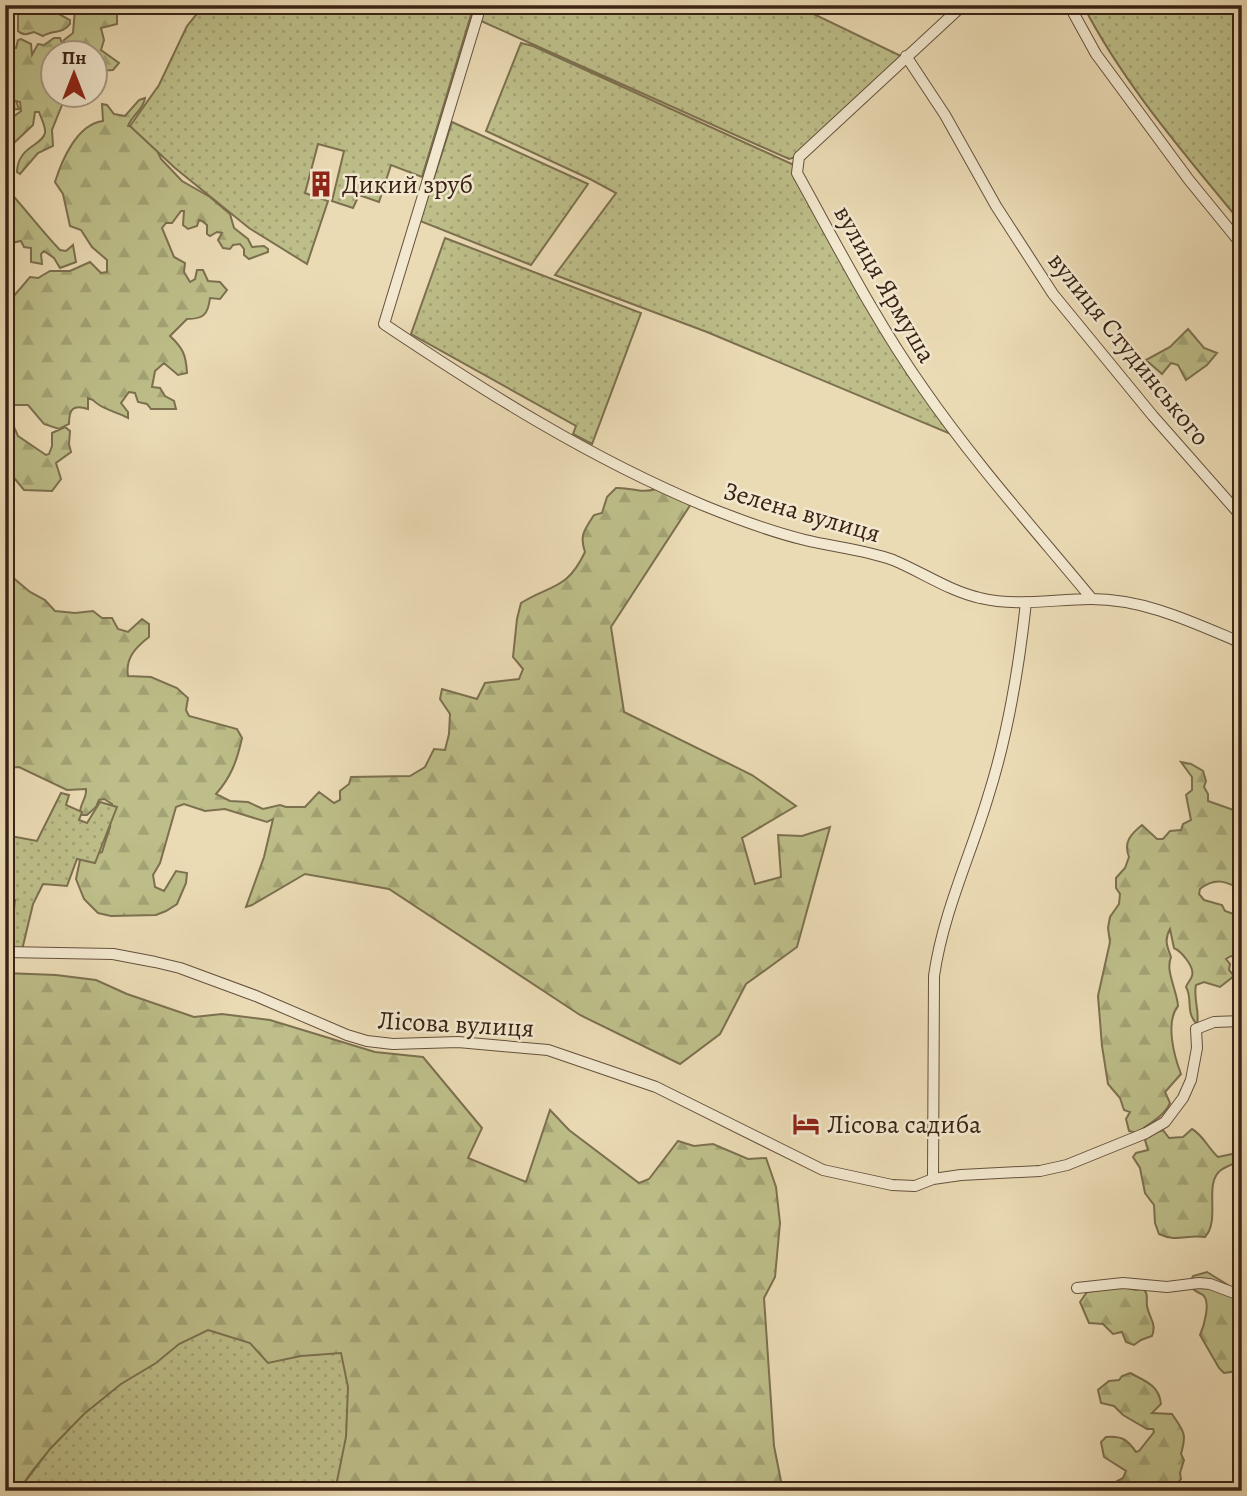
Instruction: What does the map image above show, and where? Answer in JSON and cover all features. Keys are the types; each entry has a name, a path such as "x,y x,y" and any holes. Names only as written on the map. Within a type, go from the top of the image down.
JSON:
{"street":[{"name":"Зелена вулиця","path":"481,5 384,324 484,391 594,455 706,506 802,539 892,560 928,578 980,598 1026,602 1092,599 1136,603 1173,613 1242,643"},
{"name":"вулиця Ярмуша","path":"963,5 799,158 797,173 869,302 922,388 962,441 1092,599"},
{"path":"1069,5 1096,54 1189,180 1242,245"},
{"name":"вулиця Студинського","path":"906,56 945,115 996,206 1053,294 1153,416 1242,517"},
{"path":"933,1180 934,976 938,947 952,897 968,858 992,783 1020,654 1026,602"},
{"name":"Лісова вулиця","path":"5,952 113,954 180,968 367,1041 393,1044 470,1043 548,1050 656,1087 822,1170 892,1185 915,1186 961,1175 1040,1171 1067,1165 1146,1133 1165,1122 1184,1098 1191,1080 1197,1048 1196,1029 1214,1022 1242,1021"},
{"path":"1077,1288 1123,1283 1167,1287 1199,1283 1210,1284 1242,1296"}],"green space":[{"path":"30,5 59,5 57,13 70,20 70,24 64,29 43,36 34,32 22,34 18,31 18,13 29,11"},
{"path":"79,5 120,5 117,7 117,24 101,28 104,38 67,38 73,33 75,9"},
{"path":"204,5 474,5 422,177 391,165 379,202 359,195 353,208 332,201 344,151 318,144 305,193 328,201 307,264 249,228 175,168 130,126 159,85 187,26"},
{"path":"486,5 795,5 901,56 796,157 789,159 481,21"},
{"path":"1083,5 1242,5 1242,224 1136,91 1099,35"},
{"path":"21,39 31,44 32,55 38,44 38,108 61,108 52,130 53,146 38,153 20,174 17,172 21,157 40,141 45,131 39,112 35,112 33,125 5,156 5,123 21,111 20,102 16,101 19,109 5,110 5,51 8,47 16,48 18,40"},
{"path":"521,43 533,46 794,165 795,173 953,435 707,332 555,275 616,193 486,131"},
{"path":"108,55 119,63 113,70 108,70"},
{"path":"145,98 128,126 137,127 153,142 161,159 182,181 210,197 230,214 234,228 248,239 252,247 264,246 268,252 249,259 244,255 240,244 233,245 230,249 223,248 218,240 222,233 217,232 210,236 207,234 207,225 202,221 199,220 197,226 188,229 183,225 184,211 181,211 172,223 166,223 162,228 174,257 185,263 184,272 190,282 195,279 197,270 203,270 208,281 220,282 227,290 220,299 210,298 204,315 187,319 170,336 183,352 187,373 178,375 164,363 155,371 152,387 160,388 165,396 174,401 176,409 151,409 147,404 138,402 135,393 129,392 121,403 128,412 128,418 88,398 88,409 73,409 69,424 59,429 44,424 28,405 7,405 5,408 5,307 12,305 13,297 30,277 38,278 50,271 70,271 90,262 101,273 107,272 107,260 92,247 81,230 70,226 63,194 55,182 66,154 78,136 103,121 102,108 108,106 114,114 125,116 139,100"},
{"path":"452,122 588,184 531,265 420,221"},
{"path":"5,187 60,250 66,251 73,245 76,262 60,268 54,258 44,251 41,254 42,264 31,262 31,248 24,247 21,241 11,243 9,239 13,220 5,212"},
{"path":"445,238 641,313 592,444 573,434 576,426 411,334"},
{"path":"1188,329 1204,348 1217,353 1207,365 1186,380 1178,365 1171,363 1162,374 1146,360 1170,347"},
{"path":"5,412 18,436 46,455 52,446 52,433 65,427 70,431 71,452 56,463 61,479 52,491 24,490 15,479 5,493"},
{"path":"616,488 645,491 656,489 691,504 611,627 624,712 752,775 796,806 742,838 755,884 781,877 778,835 802,836 830,827 797,947 746,984 720,1034 680,1064 580,1015 389,889 305,874 246,907 264,857 273,819 267,822 225,809 205,811 184,804 176,807 160,863 153,875 155,887 164,891 176,871 187,873 186,883 177,904 156,915 111,916 98,913 84,899 76,879 80,860 102,852 110,827 112,804 104,799 99,800 87,815 80,815 86,789 67,790 19,767 5,768 5,571 30,592 45,600 55,611 93,611 102,618 112,618 118,629 128,632 142,619 149,624 149,637 132,653 128,676 151,677 177,688 188,698 186,710 189,716 237,729 242,738 233,768 216,794 230,801 248,802 263,809 280,805 305,807 319,792 334,803 340,800 340,791 349,784 351,777 410,776 425,767 434,749 445,750 450,714 440,699 442,689 477,699 485,683 519,679 523,669 513,657 521,603 558,585 572,573 585,552 583,537 586,528 594,515 602,513 607,497"},
{"path":"1181,762 1203,771 1208,801 1242,813 1242,890 1216,882 1205,885 1199,894 1204,900 1222,905 1225,911 1242,917 1242,959 1231,956 1226,959 1234,976 1220,987 1204,982 1196,985 1197,1024 1191,1015 1186,987 1192,976 1191,968 1184,956 1174,948 1170,929 1167,943 1171,957 1170,974 1178,1006 1171,1030 1181,1074 1165,1092 1170,1103 1167,1108 1137,1133 1129,1131 1126,1119 1130,1112 1124,1110 1120,1098 1108,1084 1098,996 1110,942 1110,917 1119,904 1120,894 1116,888 1116,878 1125,868 1129,857 1129,839 1142,825 1157,839 1163,839 1170,831 1181,830 1183,824 1191,820 1186,795 1192,790 1192,777"},
{"path":"61,793 69,795 66,805 82,812 79,820 87,823 100,802 117,807 95,863 77,859 67,886 43,884 33,904 22,950 10,948 15,900 5,896 5,835 37,841"},
{"path":"5,973 96,980 127,994 194,1017 222,1014 270,1020 375,1052 423,1057 482,1128 468,1158 526,1182 550,1110 569,1130 639,1183 649,1179 678,1141 694,1146 713,1144 748,1159 766,1158 776,1187 780,1223 775,1277 764,1298 774,1446 783,1491 5,1491","holes":["122,1384 21,1487 67,1431"]},
{"path":"1192,1129 1218,1157 1242,1152 1242,1161 1221,1170 1216,1176 1212,1192 1212,1221 1205,1237 1166,1237 1159,1234 1154,1205 1145,1193 1140,1168 1133,1157 1136,1153 1148,1150 1145,1140 1153,1132 1163,1130 1169,1138 1183,1137"},
{"path":"1207,1272 1231,1287 1242,1302 1242,1365 1231,1372 1224,1373 1219,1368 1200,1335 1207,1308 1205,1298 1193,1289 1190,1282 1193,1276"},
{"path":"1123,1287 1136,1290 1143,1288 1153,1324 1152,1336 1134,1345 1126,1342 1122,1332 1113,1334 1103,1324 1089,1323 1080,1302 1087,1292"},
{"path":"208,1330 250,1343 268,1363 301,1356 341,1353 348,1387 346,1437 335,1491 18,1491 50,1449 84,1414 121,1384 156,1363 179,1344"},
{"path":"1130,1373 1150,1384 1157,1392 1161,1404 1152,1413 1172,1414 1183,1433 1181,1454 1184,1460 1181,1479 1175,1491 1113,1489 1112,1484 1123,1478 1126,1471 1104,1457 1101,1442 1106,1437 1120,1438 1127,1441 1136,1452 1154,1432 1153,1429 1147,1429 1123,1415 1114,1406 1101,1403 1098,1390 1109,1381 1119,1380"}],"place":[{"name":"Дикий зруб","path":"321,184"},
{"name":"Лісова садиба","path":"806,1124"}]}
